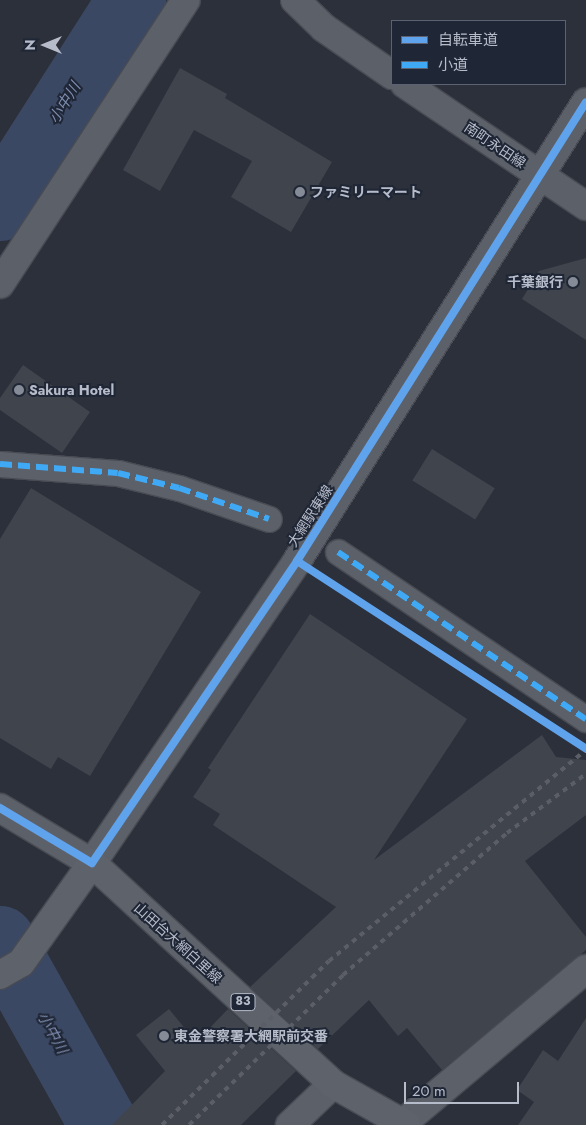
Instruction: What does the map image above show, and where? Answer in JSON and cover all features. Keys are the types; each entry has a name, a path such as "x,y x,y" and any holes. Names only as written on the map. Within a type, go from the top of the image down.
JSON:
{"main road":[{"path":"0,975 21,963 92,863"},
{"name":"山田台大網白里線","path":"92,863 332,1084 405,1124"}],"street":[{"path":"0,284 186,0"},
{"path":"295,0 324,28 391,74"},
{"name":"南町永田線","path":"406,85 586,206"},
{"name":"大網駅東線","path":"92,863 297,561 586,102"},
{"path":"0,464 81,468 118,473 178,488 269,519"},
{"path":"338,552 586,719"},
{"path":"0,808 92,863"},
{"path":"405,1124 586,969"},
{"path":"290,1125 332,1084"}],"building":[{"path":"180,68 227,94 225,98 332,162 291,232 231,197 252,161 194,130 160,191 123,170"},
{"path":"586,258 586,340 522,299 539,271"},
{"path":"23,365 90,412 62,453 0,410 0,398"},
{"path":"432,449 495,488 475,520 412,480"},
{"path":"31,488 201,592 90,776 58,757 51,769 0,738 0,539"},
{"path":"310,614 467,719 374,860 542,735 556,757 586,760 586,815 525,861 586,937 586,950 442,1070 407,1028 398,1036 369,1000 318,1049 250,987 336,907 213,825 220,814 193,797 211,770 208,768"},
{"path":"169,1009 196,1042 228,1009 296,1071 241,1125 112,1125 165,1071 136,1035"},
{"path":"586,1018 586,1125 518,1125 534,1102 517,1090 543,1050 558,1061"}],"waterway":[{"name":"小中川","path":"0,206 131,0"},
{"name":"小中川","path":"0,940 104,1125"}],"railway":[{"path":"162,1125 329,961 586,750"},
{"path":"189,1125 343,975 507,833 586,774"}],"marked path":[{"path":"0,464 118,473 179,488 269,519"},
{"path":"338,552 586,719"}],"cycle path":[{"path":"0,808 92,863 297,561 586,102"},
{"path":"297,561 586,749"}],"place":[{"name":"ファミリーマート","path":"300,192"},
{"name":"千葉銀行","path":"573,282"},
{"name":"Sakura Hotel","path":"19,390"},
{"name":"東金警察署大網駅前交番","path":"164,1036"}]}
